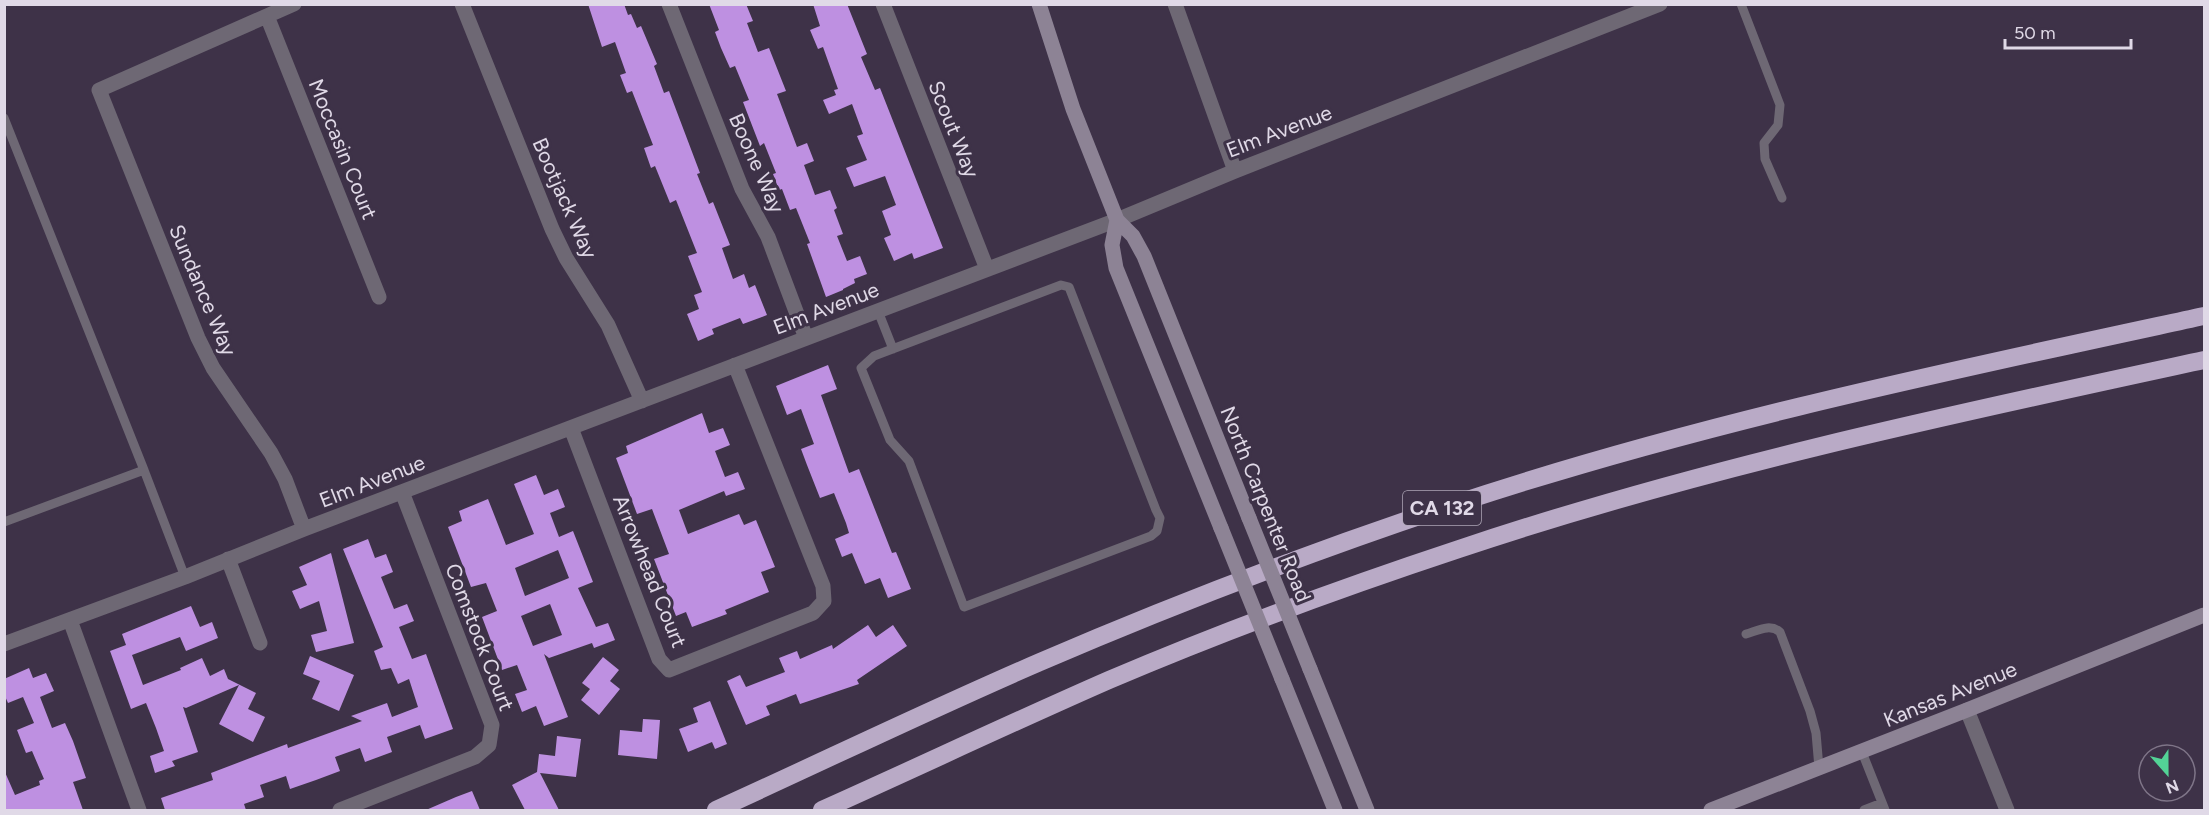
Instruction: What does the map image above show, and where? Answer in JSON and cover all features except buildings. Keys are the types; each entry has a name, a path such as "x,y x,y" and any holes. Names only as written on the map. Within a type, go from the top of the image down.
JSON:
{"highway":[{"name":"CA 132","path":"716,810 1035,664 1131,624 1307,555 1447,506 1599,459 1751,417 1893,383 2205,315"},
{"name":"CA 132","path":"822,810 1147,664 1283,611 1462,548 1592,507 1764,459 1886,429 2205,360"}],"main road":[{"name":"North Carpenter Road","path":"1039,4 1073,109 1117,220 1133,236 1144,256 1366,810"},
{"name":"North Carpenter Road","path":"1117,220 1112,244 1116,268 1335,810"},
{"name":"Kansas Avenue","path":"1712,810 2205,615"}],"street":[{"path":"267,16 294,4"},
{"name":"Bootjack Way","path":"462,4 552,229 566,258 608,325 642,401"},
{"name":"Boone Way","path":"669,4 742,189 768,237 806,338"},
{"name":"Scout Way","path":"883,4 987,269"},
{"path":"1175,4 1235,171"},
{"name":"Elm Avenue","path":"4,644 185,577 304,529 1117,220 1235,171 1660,4"},
{"name":"Sundance Way","path":"267,16 99,90 198,338 213,369 272,453 285,479 304,529"},
{"name":"Moccasin Court","path":"267,16 379,297"},
{"name":"Arrowhead Court","path":"571,428 659,659 669,670 813,613 824,601 823,586 735,365"},
{"name":"Comstock Court","path":"340,810 476,757 489,745 492,725 402,492"},
{"path":"228,559 260,643"},
{"path":"70,620 139,810"},
{"path":"1967,710 2007,810"}],"lane":[{"path":"1741,4 1780,105 1778,125 1764,143 1765,159 1782,198"},
{"path":"4,118 185,577"},
{"path":"1061,285 1069,287 1160,518 1157,531 1151,536 964,607 909,461 890,440 861,368 874,356 893,349 1061,285"},
{"path":"878,311 893,349"},
{"path":"4,522 144,470"},
{"path":"1746,634 1768,627 1776,628 1780,632 1810,711 1816,733 1819,768"},
{"path":"1862,752 1884,807 1864,810"}]}
